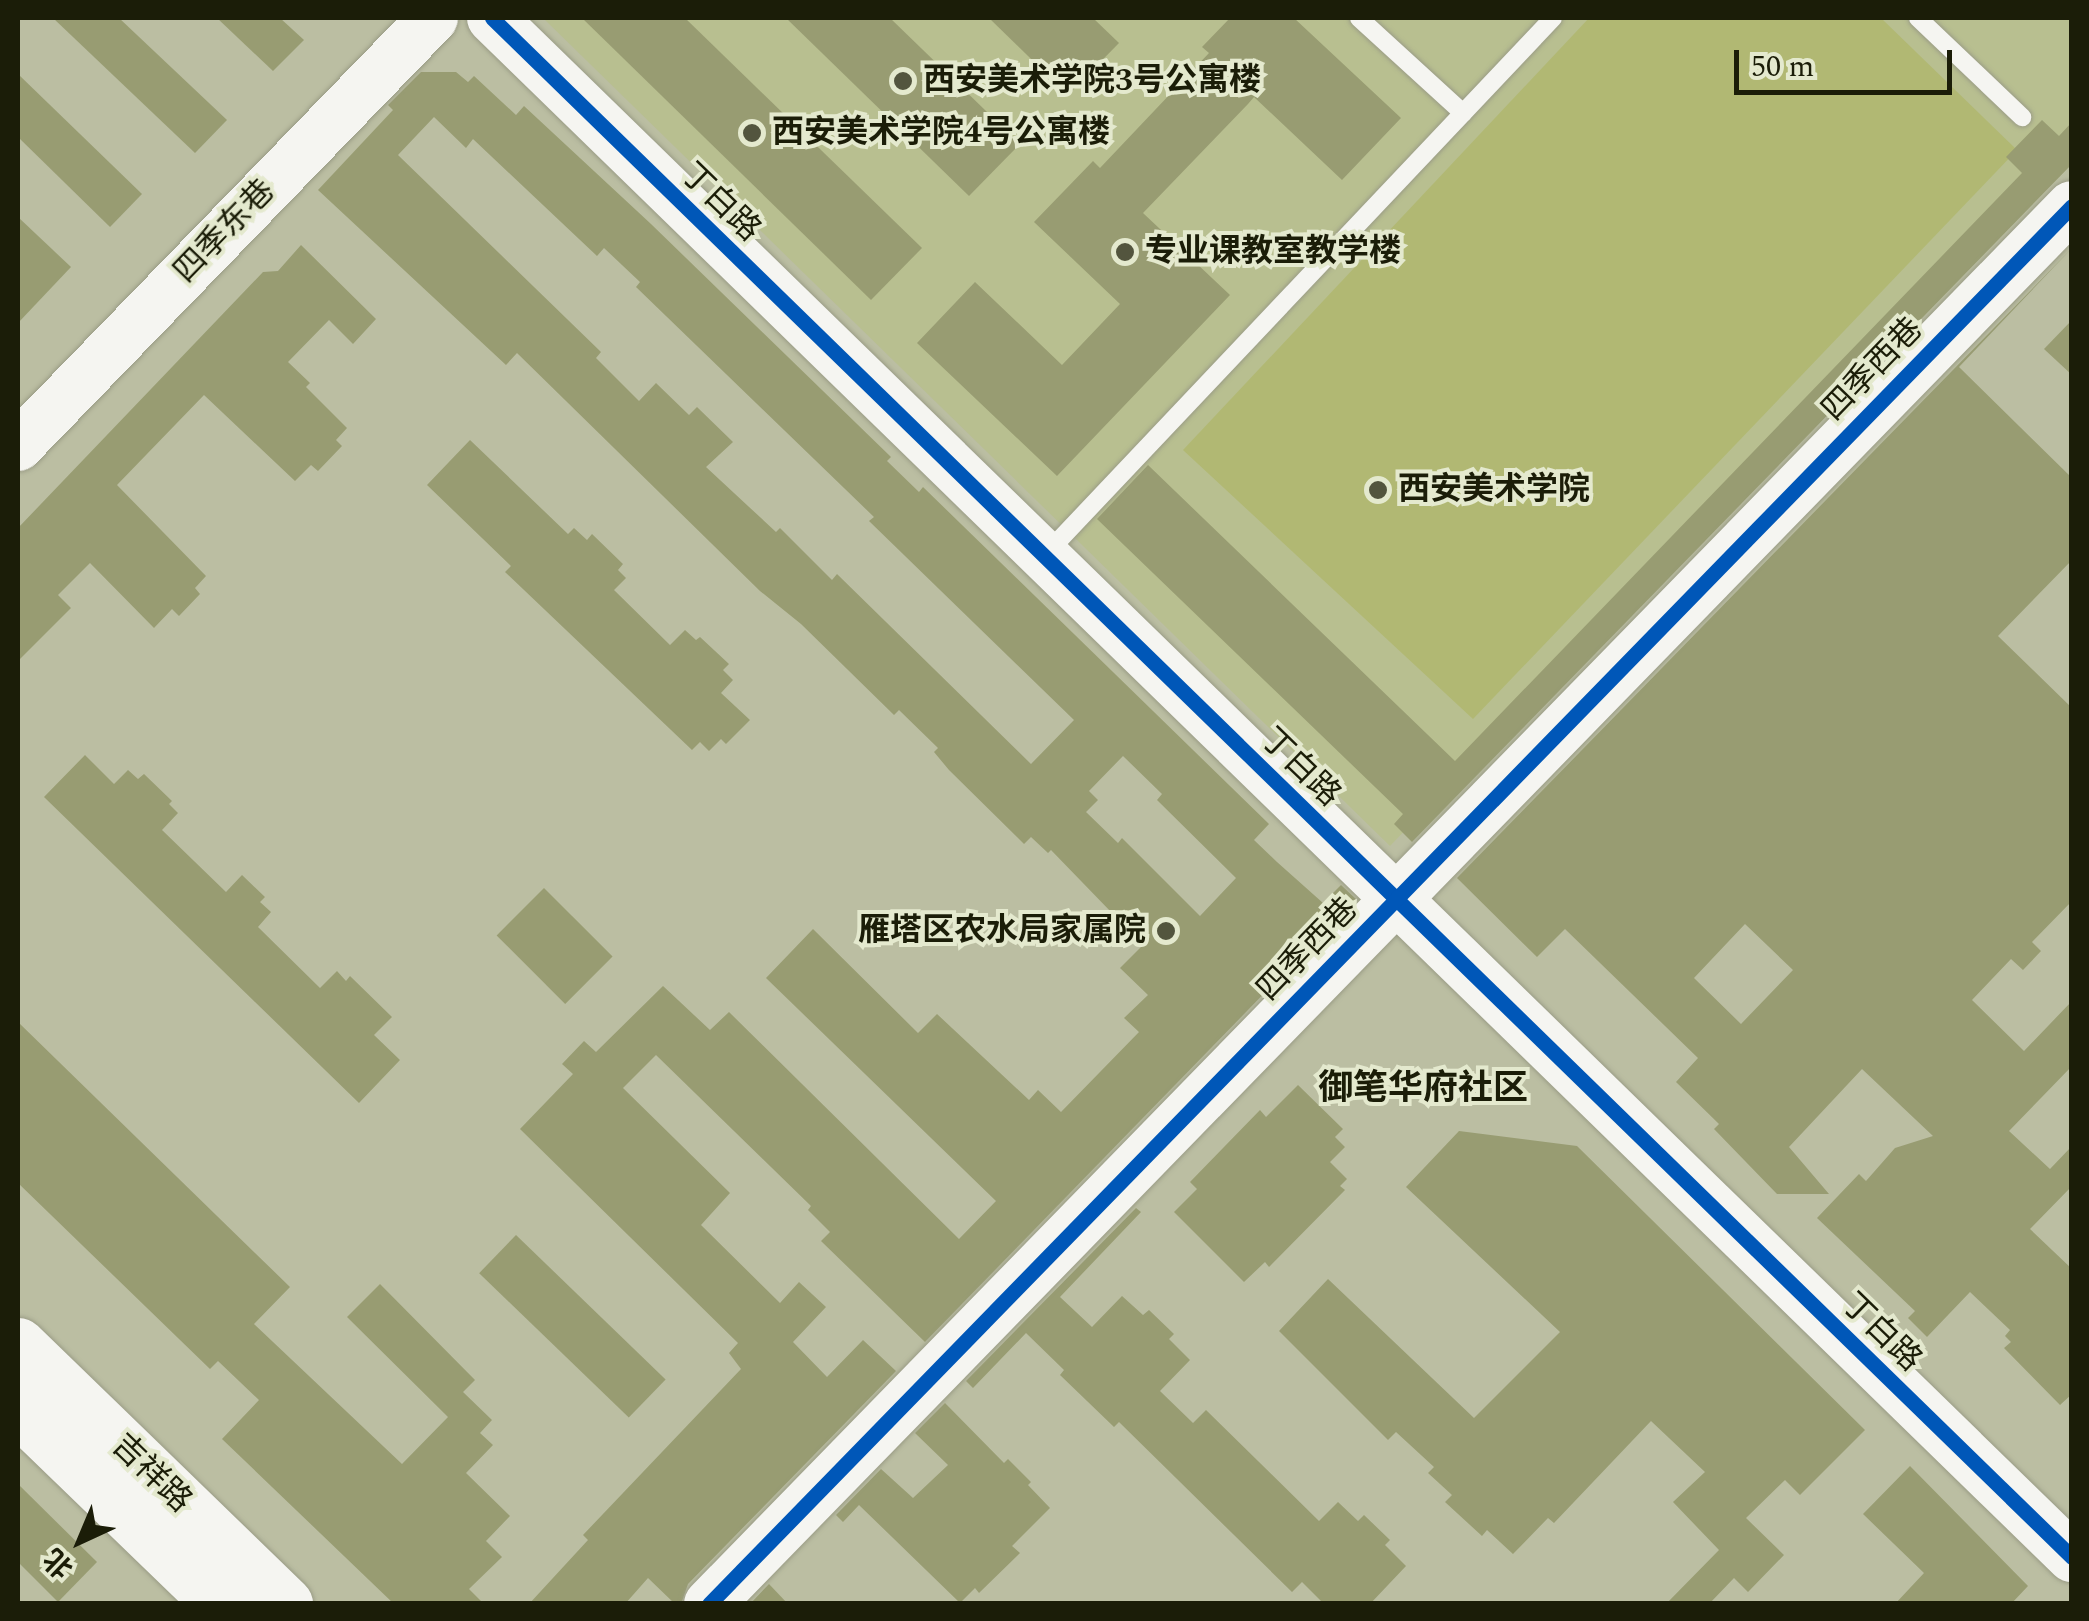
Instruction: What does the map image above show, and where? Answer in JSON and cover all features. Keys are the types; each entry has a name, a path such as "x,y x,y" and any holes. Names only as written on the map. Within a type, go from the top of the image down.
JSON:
{"main road":[{"name":"吉祥路","path":"18,1345 285,1604"},
{"name":"吉祥路","path":"18,1408 221,1604"}],"street":[{"name":"四季东巷","path":"18,446 432,18"},
{"name":"丁白路","path":"505,22 1042,557 2072,1557"},
{"name":"四季西巷","path":"709,1604 2072,206"}],"lane":[{"path":"1359,18 1463,113"},
{"path":"1042,557 1553,18"},
{"path":"1918,18 2022,117"}],"shaded area":[{"path":"1589,18 1881,18 2017,150 1473,719 1183,450"},
{"name":"西安美术学院","path":"2071,18 2071,135 1390,846 544,19"}],"building":[{"path":"53,18 119,18 227,120 195,153"},
{"path":"217,18 280,18 304,40 273,71"},
{"name":"西安美术学院4号公寓楼","path":"582,18 685,18 922,248 871,300"},
{"name":"西安美术学院3号公寓楼","path":"786,18 890,18 1020,144 969,196"},
{"path":"989,18 1093,18 1119,43 1068,95"},
{"name":"专业课教室教学楼","path":"1230,18 1294,18 1401,118 1342,180 1254,97 1143,213 1230,295 1057,476 917,343 975,282 1062,365 1120,304 1034,222 1093,161 1100,168 1209,53 1202,47"},
{"path":"421,72 456,72 468,82 474,76 516,115 524,106 891,457 887,461 919,492 923,487 1269,824 1254,840 1277,862 1323,903 1341,885 1356,899 925,1342 821,1241 830,1232 808,1210 811,1206 656,1055 623,1088 730,1193 701,1225 780,1303 799,1282 826,1307 793,1342 827,1377 863,1340 896,1371 688,1584 681,1604 675,1604 648,1578 625,1604 529,1604 588,1540 583,1535 741,1369 729,1353 738,1343 520,1129 573,1074 562,1064 584,1041 596,1052 663,986 710,1030 729,1012 959,1239 996,1201 766,978 813,929 918,1033 937,1014 1029,1100 1038,1090 1061,1112 1139,1032 1124,1018 1148,995 1120,968 1143,945 1051,850 1048,853 1031,837 1024,844 949,770 934,752 938,748 899,710 894,715 801,624 760,591 517,353 506,365 318,190 393,110 388,105","holes":["434,117 466,148 473,139 597,256 604,248 640,282 636,287 874,517 869,521 1074,720 1031,764 837,574 832,580 780,528 776,532 706,467 733,442 697,407 689,415 656,383 639,401 596,358 601,352 398,155","1123,756 1162,794 1157,800 1236,878 1200,916 1122,838 1118,843 1086,812 1098,800 1089,791"]},
{"path":"18,74 142,194 110,227 18,137"},
{"path":"2042,120 2059,136 2072,122 2072,164 1412,842 1394,824 1403,814 1097,519 1148,465 1455,761 2022,173 2006,157"},
{"path":"18,217 71,267 18,323"},
{"path":"301,245 376,319 353,344 329,320 288,362 310,383 306,387 347,428 336,440 342,446 318,471 311,465 295,481 204,395 117,485 206,576 195,588 200,594 179,616 172,609 154,628 90,563 58,595 71,608 18,661 18,528 263,272 278,271"},
{"path":"2072,248 1959,367 2072,478 2072,560 1998,636 2072,708 2072,901 2032,942 2041,951 2023,970 2011,959 1972,1000 2024,1051 2072,1001 2072,1066 2009,1131 2050,1169 2072,1146 2072,1186 2030,1229 2072,1269 2072,1394 2060,1405 2004,1348 2011,1342 2005,1336 2010,1330 1970,1292 1927,1337 1908,1318 1915,1311 1817,1218 1859,1174 1866,1181 1895,1148 1933,1136 1862,1069 1789,1147 1829,1194 1777,1194 1714,1129 1719,1124 1676,1082 1698,1058 1565,929 1537,957 1457,878","holes":["1745,924 1793,970 1741,1024 1694,978"]},
{"path":"2072,320 2072,375 2044,349"},
{"path":"470,440 568,534 574,528 587,540 592,534 623,564 618,570 626,578 614,590 670,645 685,630 696,640 700,637 729,664 723,670 733,680 721,693 750,720 726,744 721,739 709,751 700,742 692,750 505,572 511,566 427,485"},
{"path":"85,755 114,784 128,770 138,779 144,774 172,801 169,804 178,813 162,830 226,892 242,875 265,897 260,902 271,912 258,927 320,988 337,971 346,981 350,976 392,1017 374,1035 400,1060 359,1103 44,797"},
{"path":"544,888 613,957 565,1004 497,935"},
{"path":"18,1022 290,1287 254,1324 402,1464 448,1417 347,1317 380,1284 475,1380 463,1392 492,1420 480,1433 493,1445 466,1473 510,1516 486,1541 502,1557 469,1589 484,1604 394,1604 222,1439 259,1400 218,1361 210,1369 18,1183"},
{"path":"1298,1085 1343,1129 1335,1137 1345,1147 1330,1162 1347,1179 1340,1186 1345,1190 1269,1267 1265,1262 1244,1282 1174,1212 1197,1189 1190,1182 1260,1110 1266,1117"},
{"path":"1459,1131 1577,1146 1865,1430 1800,1495 1785,1480 1746,1518 1784,1555 1748,1592 1734,1578 1709,1604 1666,1604 1719,1550 1673,1502 1705,1472 1651,1421 1554,1523 1548,1518 1513,1554 1487,1530 1482,1536 1445,1502 1452,1495 1428,1473 1434,1467 1396,1432 1388,1440 1279,1331 1328,1279 1474,1418 1560,1332 1406,1187"},
{"path":"1136,1208 1141,1212 1060,1297 1092,1327 1122,1296 1143,1315 1149,1310 1174,1334 1169,1339 1190,1360 1160,1391 1193,1423 1206,1410 1319,1521 1338,1502 1358,1521 1364,1515 1390,1540 1385,1545 1406,1566 1370,1604 1324,1604 1302,1582 1292,1592 1119,1422 1114,1427 1060,1375 1064,1370 1026,1333 973,1388 966,1381"},
{"path":"516,1235 666,1379 629,1418 479,1273"},
{"path":"945,1403 1004,1463 1008,1459 1031,1482 1028,1485 1050,1508 1012,1546 1020,1553 979,1593 975,1588 960,1603 859,1505 843,1522 836,1515 881,1469 913,1498 948,1465 915,1433"},
{"path":"1910,1466 2028,1586 2011,1604 1895,1604 1924,1573 1863,1514"},
{"path":"18,1484 97,1562 58,1602 18,1562"},
{"path":"769,1584 788,1604 750,1604"}],"cycle path":[{"path":"492,18 2072,1557"},
{"path":"709,1604 2072,206"}],"place":[{"name":"西安美术学院3号公寓楼","path":"903,81"},
{"name":"西安美术学院4号公寓楼","path":"752,133"},
{"name":"专业课教室教学楼","path":"1125,252"},
{"name":"西安美术学院","path":"1378,490"},
{"name":"雁塔区农水局家属院","path":"1166,931"}],"district":[{"name":"御笔华府社区","path":"1423,1089"}]}
